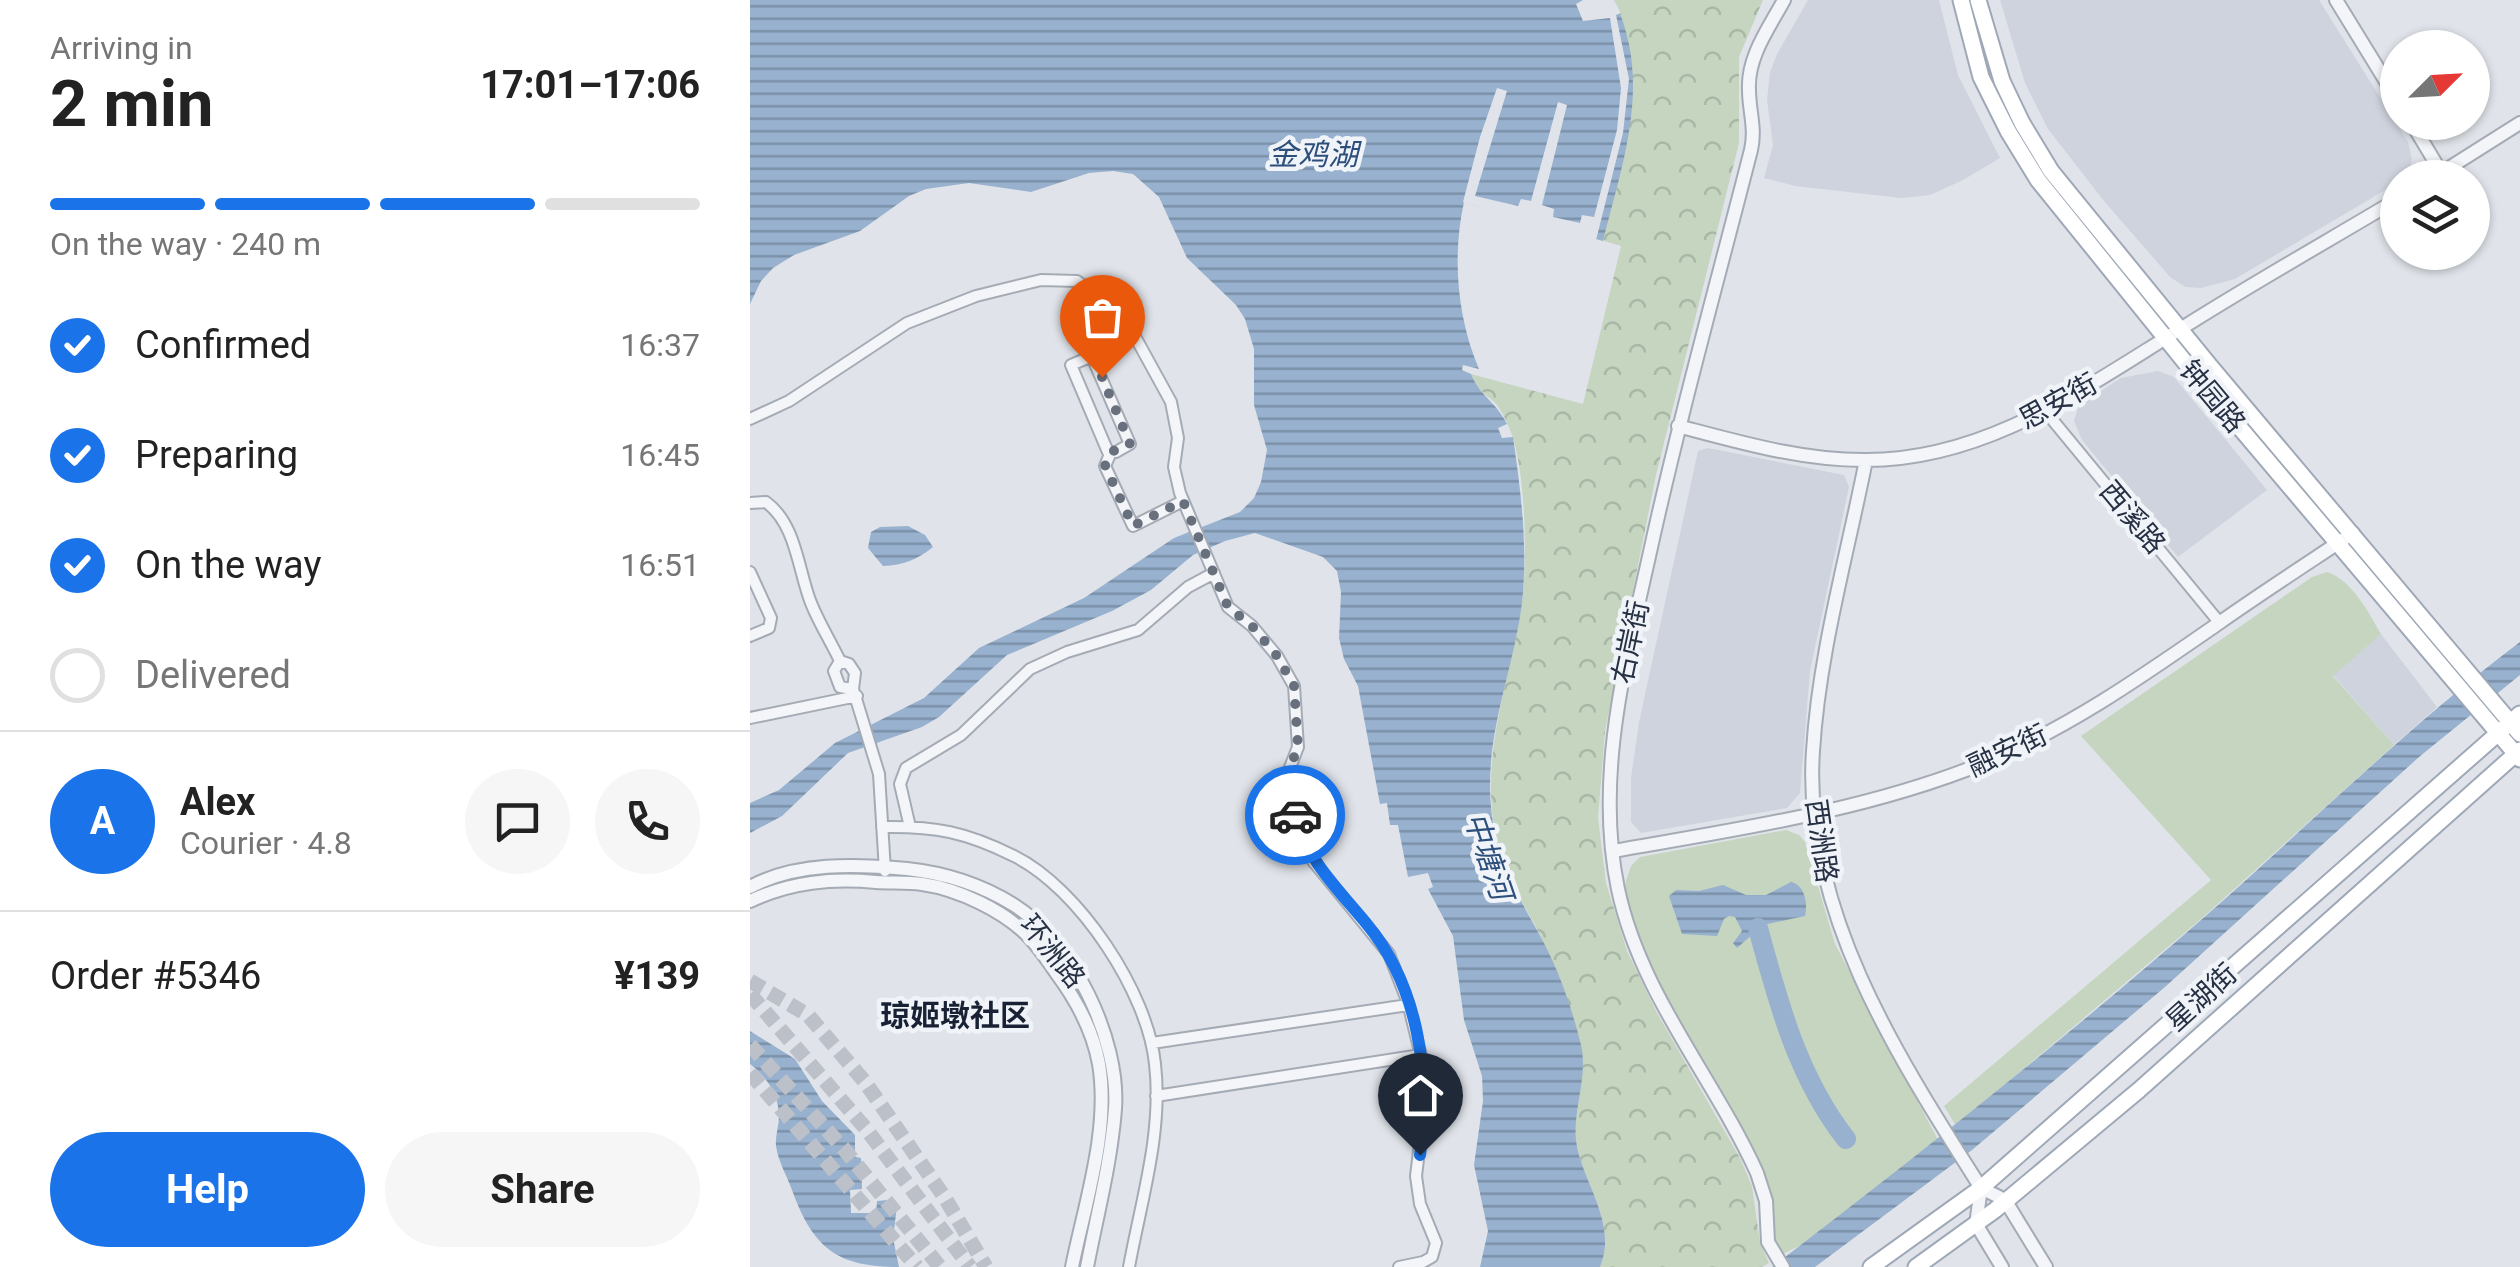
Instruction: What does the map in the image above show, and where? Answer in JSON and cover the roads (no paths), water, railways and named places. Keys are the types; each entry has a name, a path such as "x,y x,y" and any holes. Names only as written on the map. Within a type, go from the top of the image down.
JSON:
{"main road":[{"name":"钟园路","path":"1961,0 1981,77 2048,194 2352,534 2464,678"},
{"name":"钟园路","path":"1978,0 2002,81 2041,156 2173,334 2338,544 2488,706 2512,725 2519,754"},
{"name":"星湖街","path":"1872,1267 1982,1188 2512,725"},
{"name":"星湖街","path":"1916,1267 1976,1224 2139,1090 2519,754"}],"street":[{"name":"右岸街","path":"1779,1261 1766,1234 1766,1201 1757,1174 1638,955 1618,887 1610,772 1615,722 1678,426 1752,144 1750,71 1784,0"},
{"path":"2336,0 2380,72"},
{"path":"2461,160 2520,124"},
{"name":"思安街","path":"1678,426 1778,452 1866,460 1922,454 1969,443 2046,412 2380,209"},
{"path":"750,419 789,401 884,336 934,310 1041,280 1078,280 1132,331 1171,402 1178,438 1174,468 1183,501 1228,607 1265,641 1294,686 1298,747 1289,770 1290,796 1300,834 1313,861 1389,954 1408,1005 1421,1055 1425,1102 1416,1176 1420,1204 1436,1243 1432,1257 1399,1267"},
{"path":"1094,294 1089,304 1103,345 1092,356 1071,366 1111,452"},
{"path":"1092,356 1130,444 1111,452 1105,466 1133,526 1183,501"},
{"name":"西溪路","path":"2046,412 2220,622"},
{"name":"西洲路","path":"1866,460 1819,694 1812,754 1821,859 1843,938 1879,1015 1964,1162 1982,1188 2006,1200"},
{"path":"750,503 766,502 775,509 801,562 814,610 840,661 834,671 840,687 855,692"},
{"name":"融安街","path":"1613,851 1815,815 1941,779 2035,740 2142,678 2352,534"},
{"path":"750,572 771,618 770,628 750,636"},
{"path":"910,827 900,784 906,768 960,735 1030,669 1067,652 1138,630 1188,587 1214,573"},
{"path":"750,718 855,692"},
{"path":"855,692 879,774 886,882"},
{"path":"882,827 929,826 1018,857 1080,911 1111,951 1132,988 1152,1043 1156,1096 1155,1126 1130,1267"},
{"name":"环洲路","path":"750,887 786,874 851,866 928,872 958,880 1016,906 1056,946 1081,981 1100,1019 1111,1059 1116,1108 1087,1267"},
{"name":"环洲路","path":"750,901 780,887 814,882 924,884 970,899 1029,937 1069,990 1088,1024 1098,1061 1101,1106 1072,1267"},
{"path":"1152,1043 1408,1005"},
{"path":"1156,1096 1421,1055"},
{"path":"1982,1188 1976,1224 2002,1267"},
{"path":"2006,1200 2046,1267"}],"water":[{"name":"金鸡湖","path":"750,0 1614,0 1626,30 1633,90 1626,151 1603,241 1464,202 1458,244 1461,308 1479,369 1463,365 1462,370 1471,374 1503,417 1507,424 1498,428 1502,438 1513,437 1523,520 1522,603 1492,749 1491,810 1505,866 1558,972 1581,1045 1583,1072 1576,1138 1603,1222 1600,1267 1480,1267 1488,1231 1474,1165 1483,1101 1482,1076 1464,1020 1453,936 1428,889 1433,887 1428,873 1408,877 1398,825 1390,825 1387,803 1380,804 1358,686 1344,659 1339,638 1341,592 1337,571 1323,557 1255,533 1193,555 1151,590 1112,611 1007,655 939,717 922,727 848,753 782,816 750,833 750,803 779,790 835,743 924,698 979,648 1084,598 1174,538 1240,512 1254,498 1261,482 1267,450 1254,405 1254,349 1245,319 1236,305 1187,258 1159,197 1133,174 1089,173 1031,192 969,183 926,189 909,196 860,231 794,255 773,268 761,281 750,304"},
{"path":"908,526 925,535 933,547 910,561 883,566 868,548 871,532 880,527"},
{"path":"2520,642 2520,675 2419,757 2165,987 1972,1150 1815,1267 1772,1267 2096,1010 2397,743"},
{"path":"1791,882 1800,887 1804,896 1805,916 1763,925 1737,948 1733,943 1742,931 1735,917 1724,919 1717,936 1682,934 1669,896 1676,890 1699,891 1723,885 1746,895 1766,895"},
{"path":"750,1031 795,1059 822,1101 855,1135 862,1189 850,1190 851,1213 876,1213 877,1201 888,1200 889,1206 897,1206 893,1238 899,1267 843,1258 819,1240 809,1226 777,1152 777,1101 766,1080 750,1064"}],"waterway":[{"path":"1758,928 1802,1065 1846,1139"}],"tunnel":[{"path":"750,981 808,1015 865,1082 945,1198 986,1267"},
{"path":"750,994 867,1130 970,1267"},
{"path":"750,1045 844,1149 940,1267"},
{"path":"750,1073 917,1267"}],"district":[{"name":"琼姬墩社区","path":"955,1016"}],"water label":[{"name":"中塘河","path":"1488,856"}]}
